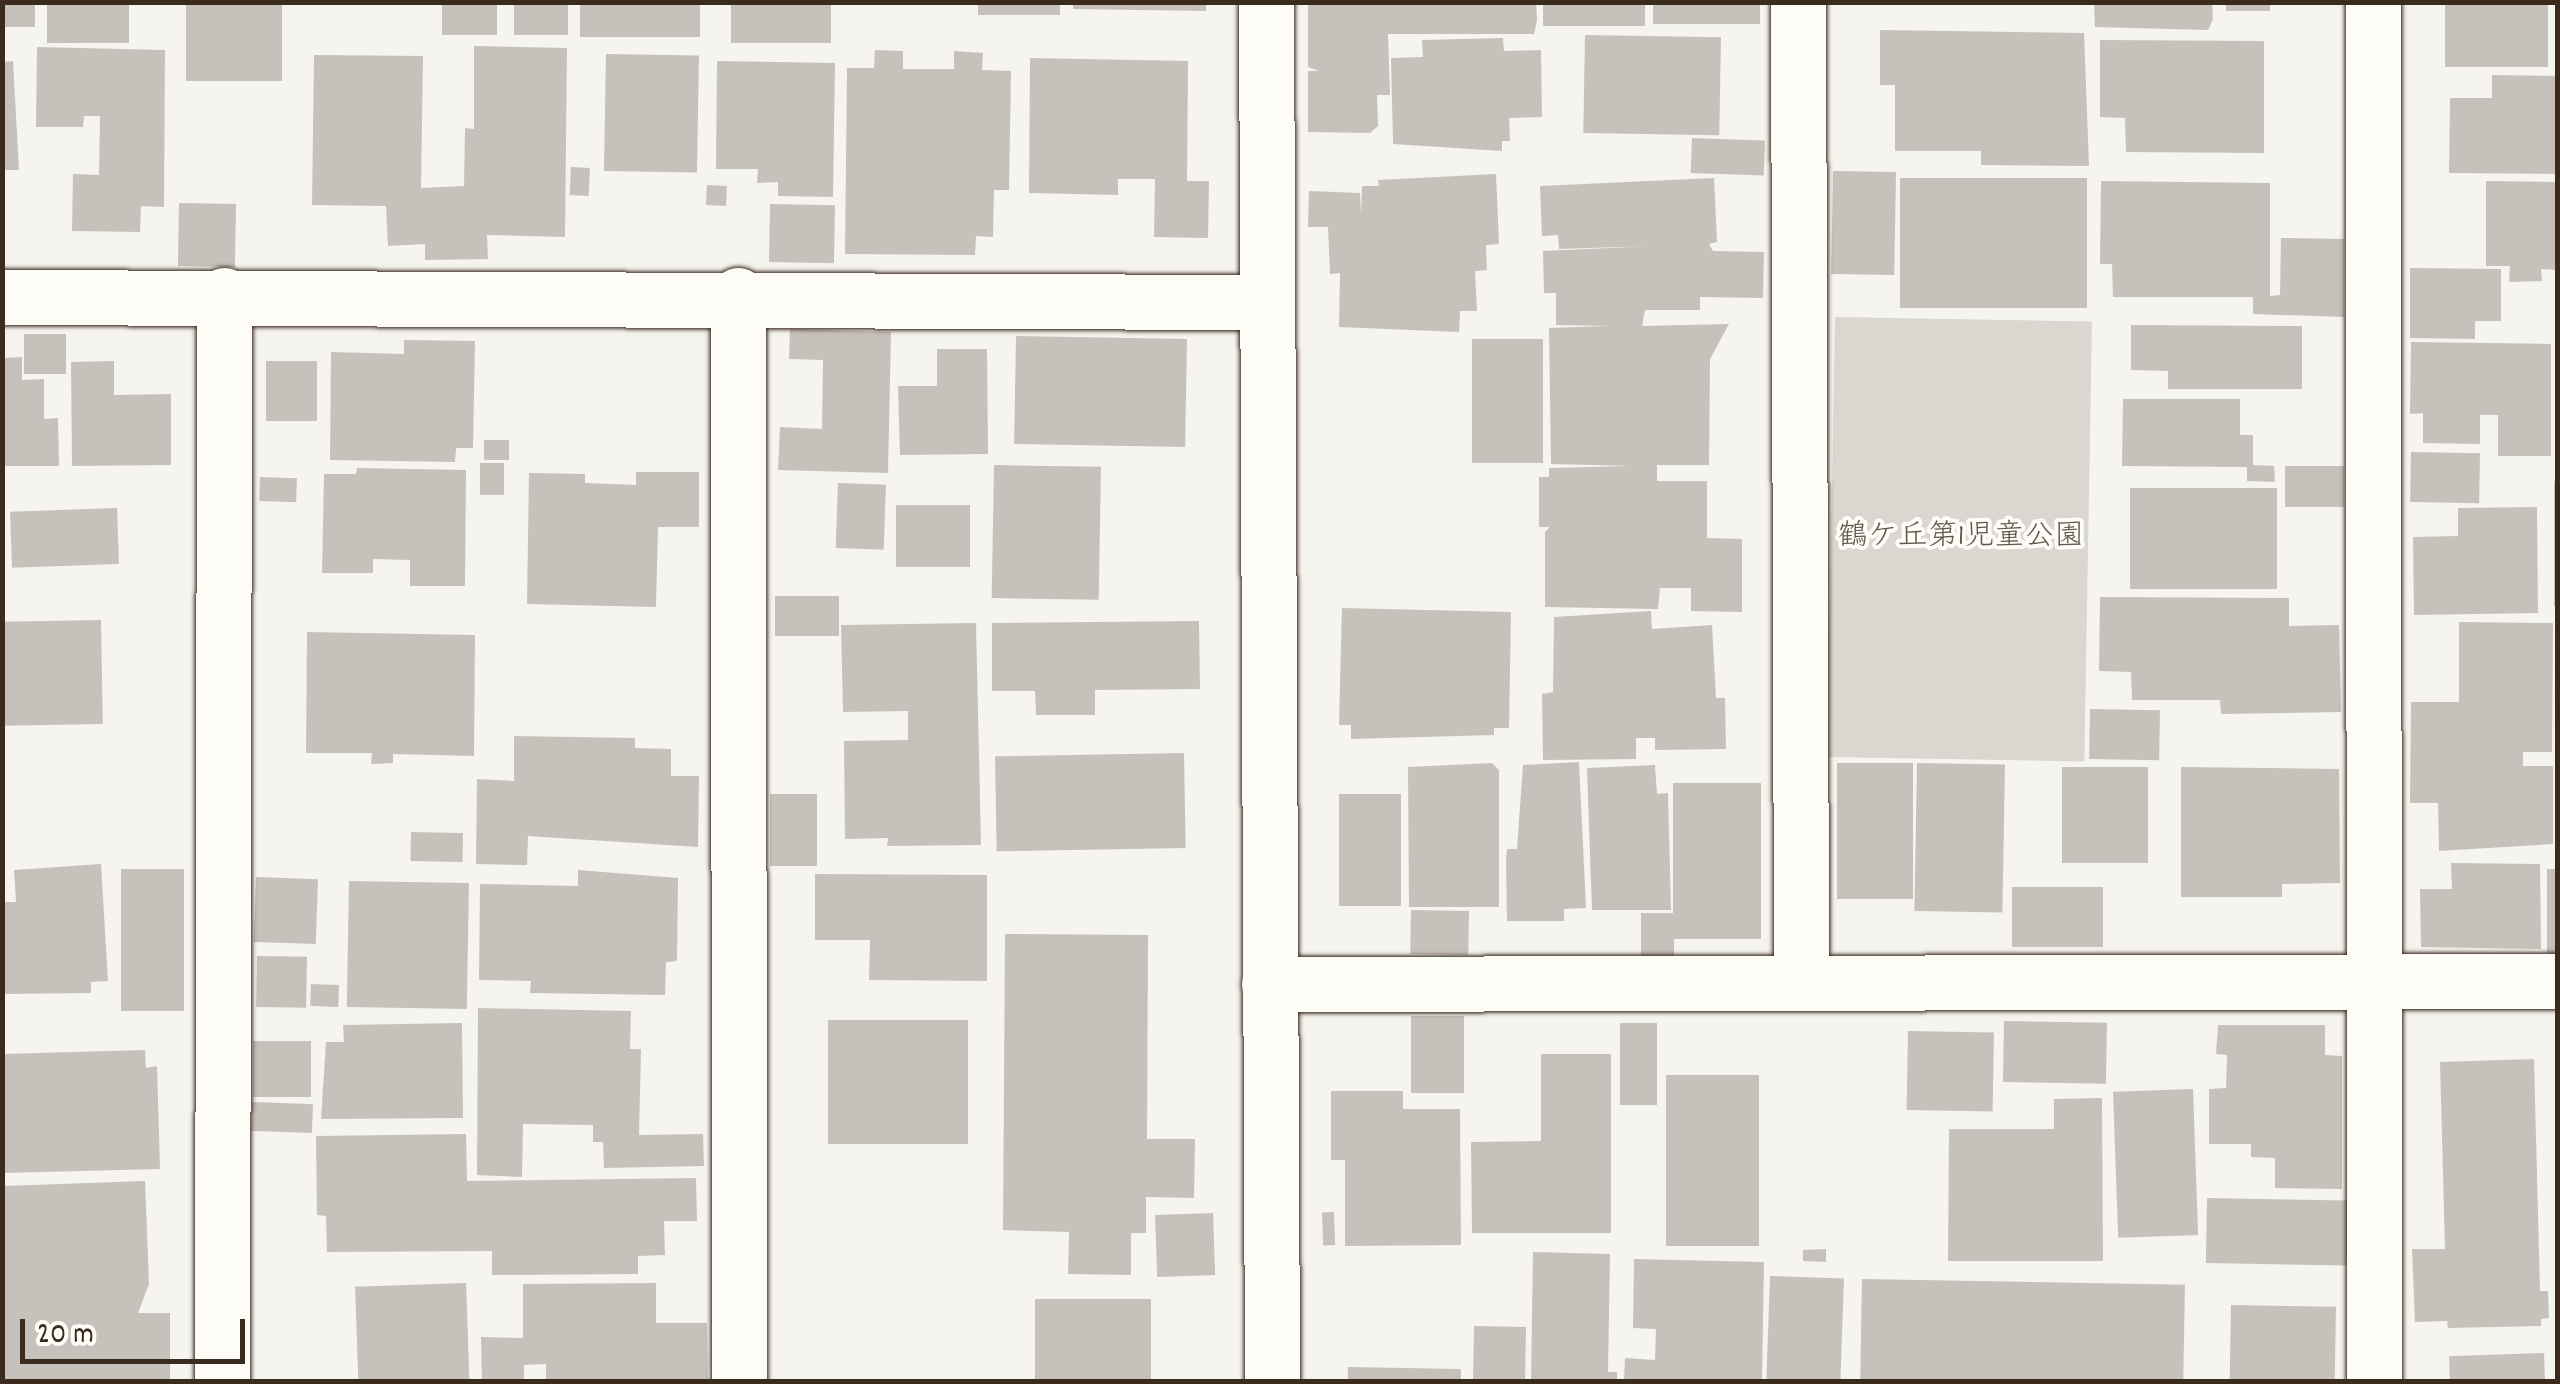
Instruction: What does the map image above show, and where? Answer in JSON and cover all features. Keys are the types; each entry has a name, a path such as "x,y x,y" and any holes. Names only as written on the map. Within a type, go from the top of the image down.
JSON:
{"street":[{"path":"1266,2 1272,1382"},
{"path":"1798,2 1801,984"},
{"path":"2373,2 2378,982 2374,1382"},
{"path":"222,1382 224,295"},
{"path":"2,297 738,295 1266,302"},
{"path":"738,295 739,1382"},
{"path":"1268,984 2558,981"}],"green space":[{"name":"鶴ケ丘第1児童公園","path":"1835,317 2092,321 2084,761 1827,757"}],"building":[{"path":"2,2 35,2 35,27 2,27"},
{"path":"47,2 129,2 129,43 47,43"},
{"path":"186,2 282,2 282,81 186,81"},
{"path":"442,2 497,2 497,35 442,35"},
{"path":"514,2 568,2 568,35 514,35"},
{"path":"580,2 700,2 700,37 580,37"},
{"path":"731,2 831,2 831,43 731,43"},
{"path":"978,2 1060,2 1060,15 978,15"},
{"path":"1073,2 1206,2 1206,11 1073,9"},
{"path":"1308,2 1536,2 1537,20 1534,34 1388,34 1390,95 1377,95 1378,126 1370,133 1308,132 1308,71 1319,71 1308,67"},
{"path":"1543,2 1645,2 1645,26 1543,26"},
{"path":"1653,2 1760,2 1760,24 1653,24"},
{"path":"2094,2 2212,2 2213,19 2208,30 2095,27"},
{"path":"2226,2 2270,2 2270,11 2226,11"},
{"path":"2445,2 2548,2 2548,67 2445,67"},
{"path":"1880,30 2084,33 2089,166 1981,165 1981,151 1895,151 1895,85 1880,85"},
{"path":"1585,35 1721,37 1719,135 1583,133"},
{"path":"1503,38 1504,51 1541,50 1542,117 1509,118 1510,141 1502,141 1502,151 1393,144 1391,58 1423,57 1422,40"},
{"path":"2100,40 2264,41 2264,153 2126,152 2125,118 2100,117"},
{"path":"474,46 567,48 565,237 487,235 488,259 425,260 425,244 388,246 386,206 312,205 314,55 423,56 421,188 464,186 465,128 474,129"},
{"path":"37,47 165,50 164,207 141,206 140,232 72,231 73,174 99,175 100,116 84,116 83,127 36,127"},
{"path":"875,50 903,51 903,69 954,69 954,51 983,53 982,70 1011,71 1009,190 994,190 993,237 976,236 975,255 845,254 847,68 874,68"},
{"path":"606,54 699,56 697,173 604,171"},
{"path":"1030,58 1188,61 1187,181 1209,181 1208,238 1154,237 1155,179 1118,179 1118,195 1029,193"},
{"path":"13,61 19,170 2,170 2,62"},
{"path":"717,61 835,63 833,197 778,196 778,182 757,183 758,169 716,169"},
{"path":"2492,75 2558,76 2558,174 2449,173 2450,98 2492,98"},
{"path":"1692,138 1765,141 1764,176 1691,173"},
{"path":"571,167 590,168 589,196 570,195"},
{"path":"1833,171 1896,172 1894,275 1831,274"},
{"path":"1496,174 1499,244 1486,245 1487,270 1475,271 1477,311 1460,311 1459,332 1339,327 1340,273 1330,274 1328,227 1308,227 1309,191 1360,193 1361,216 1362,186 1379,186 1378,180"},
{"path":"1714,178 1717,242 1709,244 1713,251 1764,252 1763,298 1700,297 1700,310 1645,310 1642,326 1729,324 1710,359 1709,465 1657,465 1657,481 1707,481 1707,538 1742,539 1742,612 1691,611 1691,588 1660,588 1658,609 1545,607 1545,532 1550,527 1539,527 1539,477 1549,477 1549,468 1631,466 1551,464 1549,328 1610,326 1556,325 1556,293 1544,293 1543,251 1652,246 1559,249 1558,235 1542,236 1540,186"},
{"path":"1900,178 2087,178 2087,308 1900,308"},
{"path":"2101,181 2270,183 2270,296 2280,295 2281,238 2344,239 2344,317 2253,314 2253,297 2113,297 2112,264 2100,264"},
{"path":"2486,181 2558,182 2558,270 2541,269 2542,281 2509,282 2510,266 2486,266"},
{"path":"707,185 727,186 726,206 706,205"},
{"path":"179,203 236,204 235,267 178,266"},
{"path":"770,204 835,205 834,263 769,262"},
{"path":"2410,268 2501,269 2501,321 2475,321 2475,339 2410,338"},
{"path":"2131,325 2302,326 2302,389 2168,389 2168,371 2131,370"},
{"path":"790,329 891,332 888,473 778,470 780,427 822,429 823,360 789,359"},
{"path":"24,334 66,334 66,374 24,374"},
{"path":"1016,336 1187,339 1185,447 1014,444"},
{"path":"1472,339 1543,339 1543,463 1472,463"},
{"path":"404,340 475,341 473,448 456,448 455,462 330,460 331,352 404,354"},
{"path":"2411,342 2551,344 2551,456 2498,456 2498,415 2480,415 2480,444 2423,443 2423,413 2410,414"},
{"path":"937,349 987,349 988,454 900,455 898,386 937,386"},
{"path":"22,357 22,380 44,379 44,419 58,418 59,466 2,466 2,358"},
{"path":"114,361 114,395 171,394 171,465 72,466 71,362"},
{"path":"266,361 317,361 317,421 266,421"},
{"path":"2123,399 2240,399 2240,435 2253,435 2253,465 2274,466 2275,482 2247,481 2247,467 2122,466"},
{"path":"484,440 509,440 509,460 484,460"},
{"path":"2411,452 2480,453 2479,503 2410,502"},
{"path":"480,463 504,463 504,495 480,495"},
{"path":"994,465 1101,467 1099,600 992,598"},
{"path":"2285,466 2344,466 2344,507 2285,507"},
{"path":"357,468 466,470 465,586 410,586 410,560 373,559 373,573 322,573 324,474 356,474"},
{"path":"636,472 699,472 699,527 658,527 656,607 527,604 529,473 585,474 585,483 636,485"},
{"path":"260,477 297,478 296,502 259,501"},
{"path":"2554,481 2558,481 2558,606 2554,606"},
{"path":"838,483 886,485 884,550 836,548"},
{"path":"2130,488 2277,488 2277,589 2130,589"},
{"path":"896,505 970,505 970,567 896,567"},
{"path":"2537,507 2538,613 2414,615 2413,537 2458,536 2458,508"},
{"path":"117,508 119,564 12,568 10,512"},
{"path":"775,596 839,596 839,636 775,636"},
{"path":"2100,597 2289,598 2289,626 2339,625 2341,712 2221,714 2220,700 2132,700 2131,672 2099,671"},
{"path":"1342,608 1511,612 1509,728 1494,728 1494,735 1351,739 1351,725 1339,725"},
{"path":"1651,611 1652,629 1712,625 1716,698 1725,698 1726,749 1655,750 1655,738 1636,738 1636,759 1543,760 1542,694 1553,692 1554,617"},
{"path":"101,620 103,724 4,726 2,622"},
{"path":"1199,621 1200,689 1095,690 1095,715 1036,715 1035,691 992,691 992,623"},
{"path":"2459,622 2553,623 2552,752 2523,752 2523,766 2553,766 2553,844 2439,851 2438,803 2410,803 2411,702 2459,702"},
{"path":"976,623 981,845 887,846 888,838 845,839 844,741 908,740 908,711 843,712 841,625"},
{"path":"307,632 475,635 474,756 393,754 393,763 371,764 372,753 306,753"},
{"path":"2090,709 2160,710 2159,760 2089,759"},
{"path":"514,736 635,738 635,748 671,749 671,776 699,776 698,847 528,836 527,865 476,864 477,779 514,781"},
{"path":"1184,753 1186,848 997,851 995,756"},
{"path":"1579,762 1586,908 1564,909 1564,921 1507,921 1507,849 1517,849 1523,765"},
{"path":"1492,763 1499,770 1499,907 1409,907 1408,767"},
{"path":"1837,763 1913,763 1913,899 1837,899"},
{"path":"1917,763 2005,765 2002,913 1914,911"},
{"path":"1655,765 1657,794 1668,793 1671,910 1592,910 1587,768"},
{"path":"2062,767 2148,767 2148,863 2062,863"},
{"path":"2181,767 2339,769 2340,883 2282,884 2282,897 2181,897"},
{"path":"1673,783 1761,783 1761,939 1673,939"},
{"path":"770,794 817,794 817,866 770,866"},
{"path":"1339,794 1401,794 1401,906 1339,906"},
{"path":"411,832 463,833 462,862 410,861"},
{"path":"2451,863 2540,864 2541,949 2421,947 2420,889 2452,889"},
{"path":"101,864 108,981 91,982 91,993 2,994 2,902 16,902 14,870"},
{"path":"121,869 184,869 184,1011 121,1011"},
{"path":"2547,869 2558,869 2558,955 2547,955"},
{"path":"578,870 678,878 677,961 666,962 665,995 530,993 531,981 479,980 480,884 578,886"},
{"path":"815,874 987,875 987,981 869,980 870,940 815,940"},
{"path":"256,877 318,879 316,944 254,942"},
{"path":"349,881 469,883 467,1009 347,1007"},
{"path":"2012,887 2103,887 2103,947 2012,947"},
{"path":"1411,910 1469,911 1468,955 1410,954"},
{"path":"1641,913 1674,913 1674,959 1641,959"},
{"path":"1005,934 1148,935 1147,1139 1195,1139 1194,1198 1146,1197 1146,1233 1131,1233 1131,1275 1068,1274 1069,1232 1003,1230"},
{"path":"257,956 307,957 306,1008 256,1007"},
{"path":"311,984 339,985 338,1007 310,1006"},
{"path":"478,1008 631,1011 630,1049 641,1049 639,1135 703,1134 704,1166 604,1168 603,1142 593,1142 593,1125 523,1124 522,1177 477,1175"},
{"path":"1411,1016 1464,1016 1464,1093 1411,1093"},
{"path":"828,1020 968,1020 968,1144 828,1144"},
{"path":"2004,1021 2107,1023 2106,1084 2003,1082"},
{"path":"462,1023 463,1118 321,1119 326,1042 344,1042 343,1025"},
{"path":"1620,1023 1657,1023 1657,1105 1620,1105"},
{"path":"2218,1025 2325,1025 2325,1055 2342,1056 2342,1189 2275,1188 2275,1158 2251,1157 2251,1144 2209,1144 2209,1089 2226,1088 2227,1055 2216,1054"},
{"path":"1908,1031 1994,1033 1993,1111 1907,1110"},
{"path":"253,1041 311,1041 311,1097 253,1097"},
{"path":"145,1050 146,1068 157,1066 160,1169 2,1173 2,1054"},
{"path":"1541,1054 1611,1054 1611,1233 1472,1233 1471,1142 1541,1141"},
{"path":"2534,1059 2540,1291 2548,1291 2549,1318 2541,1319 2541,1326 2448,1328 2447,1321 2415,1322 2412,1249 2445,1249 2440,1062"},
{"path":"1666,1075 1759,1075 1759,1246 1666,1246"},
{"path":"2193,1089 2198,1235 2118,1238 2113,1092"},
{"path":"1331,1091 1403,1091 1403,1109 1460,1109 1461,1245 1345,1246 1345,1160 1331,1160"},
{"path":"2102,1098 2103,1261 1948,1261 1949,1129 2054,1129 2054,1099"},
{"path":"252,1102 313,1104 312,1133 251,1131"},
{"path":"466,1134 467,1181 696,1178 697,1221 664,1221 665,1255 638,1256 638,1274 492,1275 492,1251 327,1252 326,1216 317,1215 316,1136"},
{"path":"145,1181 149,1284 138,1313 170,1313 170,1382 2,1382 3,1186"},
{"path":"2207,1198 2348,1200 2347,1265 2206,1263"},
{"path":"1322,1212 1334,1212 1335,1245 1323,1245"},
{"path":"1213,1213 1215,1275 1157,1277 1155,1215"},
{"path":"1826,1249 1826,1262 1803,1261 1803,1250"},
{"path":"1533,1252 1610,1254 1608,1372 1617,1372 1617,1382 1531,1382"},
{"path":"1634,1259 1764,1262 1762,1382 1624,1382 1625,1358 1655,1360 1656,1329 1633,1328"},
{"path":"1770,1276 1844,1279 1840,1382 1766,1382"},
{"path":"1862,1279 2185,1285 2183,1382 1860,1382"},
{"path":"466,1283 469,1382 358,1382 355,1287"},
{"path":"656,1283 656,1323 707,1323 708,1382 546,1382 546,1364 524,1365 524,1382 482,1382 481,1337 523,1338 523,1284"},
{"path":"1035,1299 1151,1299 1151,1382 1035,1382"},
{"path":"2231,1305 2336,1307 2335,1382 2230,1382"},
{"path":"1474,1326 1526,1327 1525,1382 1473,1382"},
{"path":"2544,1353 2545,1382 2450,1382 2449,1356"},
{"path":"1348,1367 1461,1369 1461,1382 1348,1382"}]}
